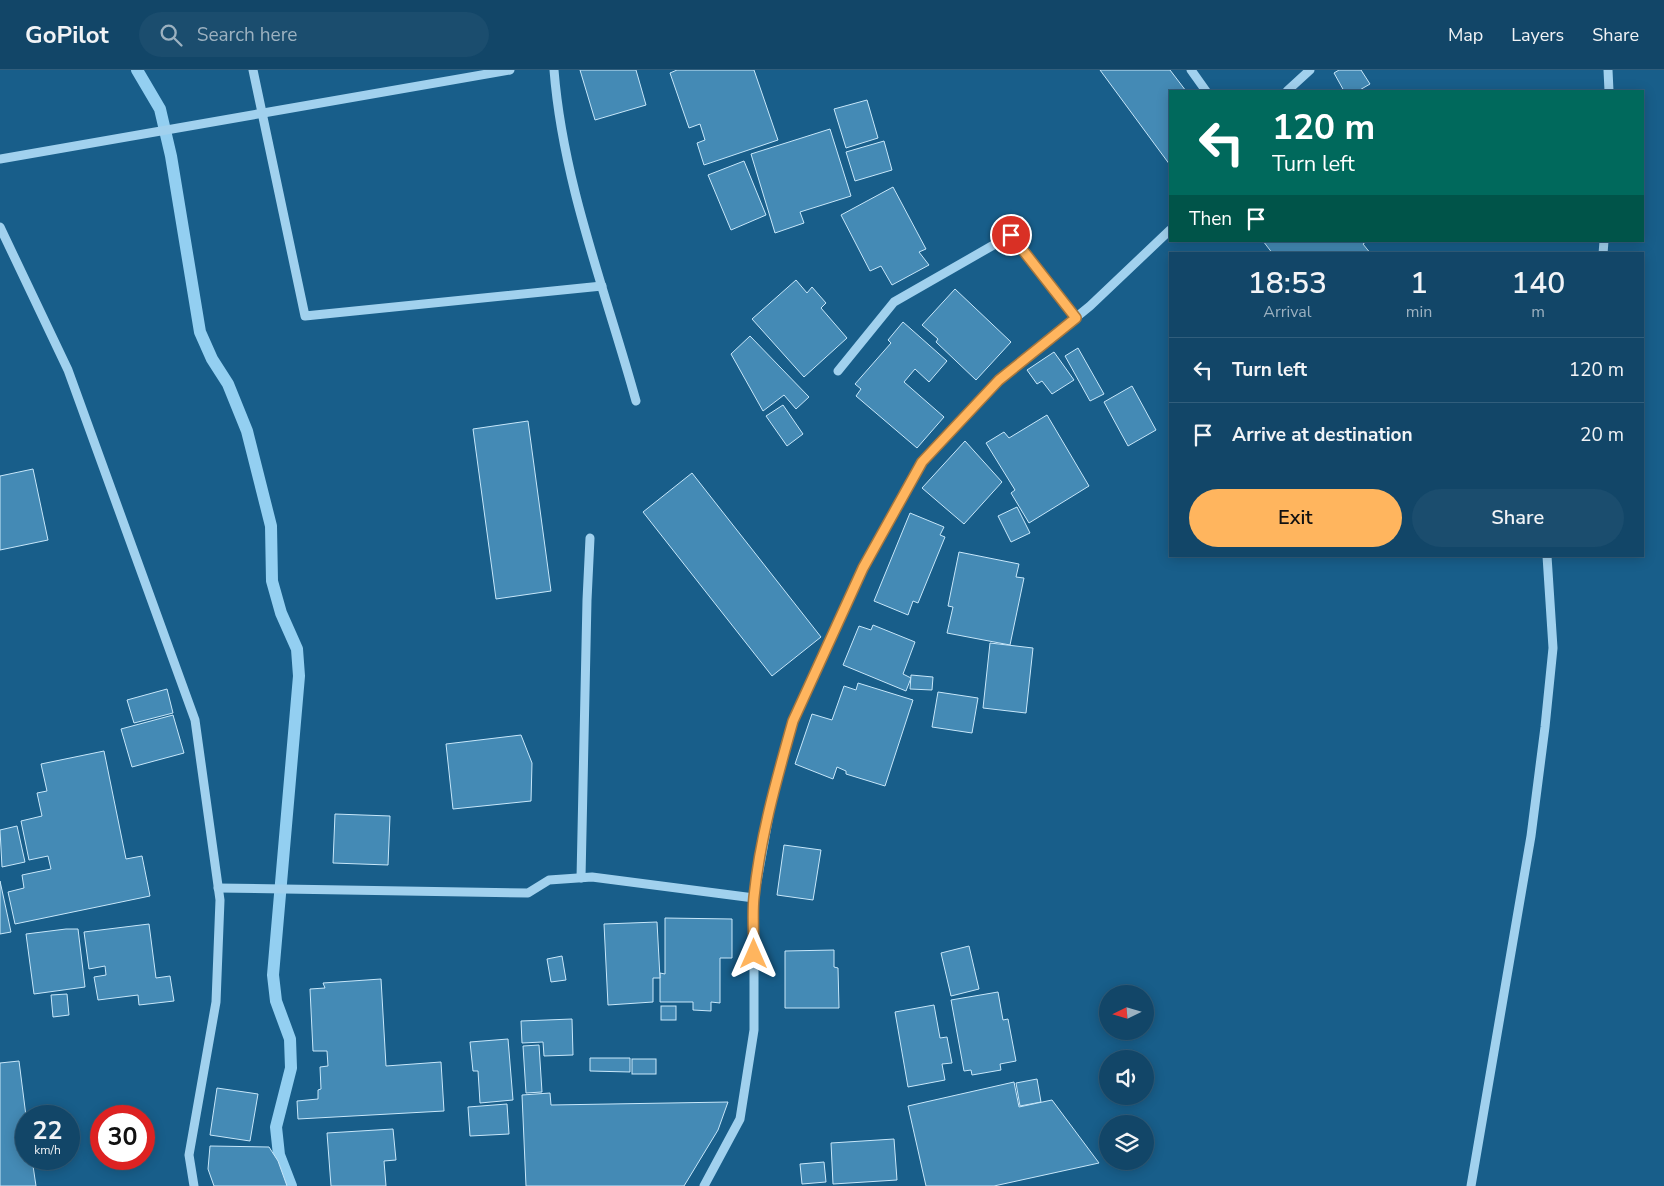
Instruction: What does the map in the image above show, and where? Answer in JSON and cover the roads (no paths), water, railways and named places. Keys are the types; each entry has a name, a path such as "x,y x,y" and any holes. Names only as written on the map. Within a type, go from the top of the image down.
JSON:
{"street":[{"path":"253,70 305,316 602,286"},
{"path":"0,159 510,70"},
{"path":"554,70 564,144 602,286 636,401"},
{"path":"1191,70 1205,90"},
{"path":"1288,90 1310,70"},
{"path":"1608,70 1609,90"},
{"path":"0,227 68,370 195,720 220,900 216,1002 189,1155 194,1186"},
{"path":"704,1186 740,1119 754,1030 754,898 773,793 793,721 863,568 922,462 999,380 1076,318 1169,231"},
{"path":"838,371 894,302 1011,235 1076,318"},
{"path":"581,878 590,538"},
{"path":"1471,1186 1531,836 1545,727 1553,648 1547,557"},
{"path":"218,888 528,893 550,880 581,878 754,898"}],"waterway":[{"path":"137,70 160,109 171,156 200,332 212,359 228,384 247,431 271,526 272,581 281,613 297,649 299,676 273,975 276,1001 290,1039 291,1068 276,1127 279,1155 291,1186"}]}
